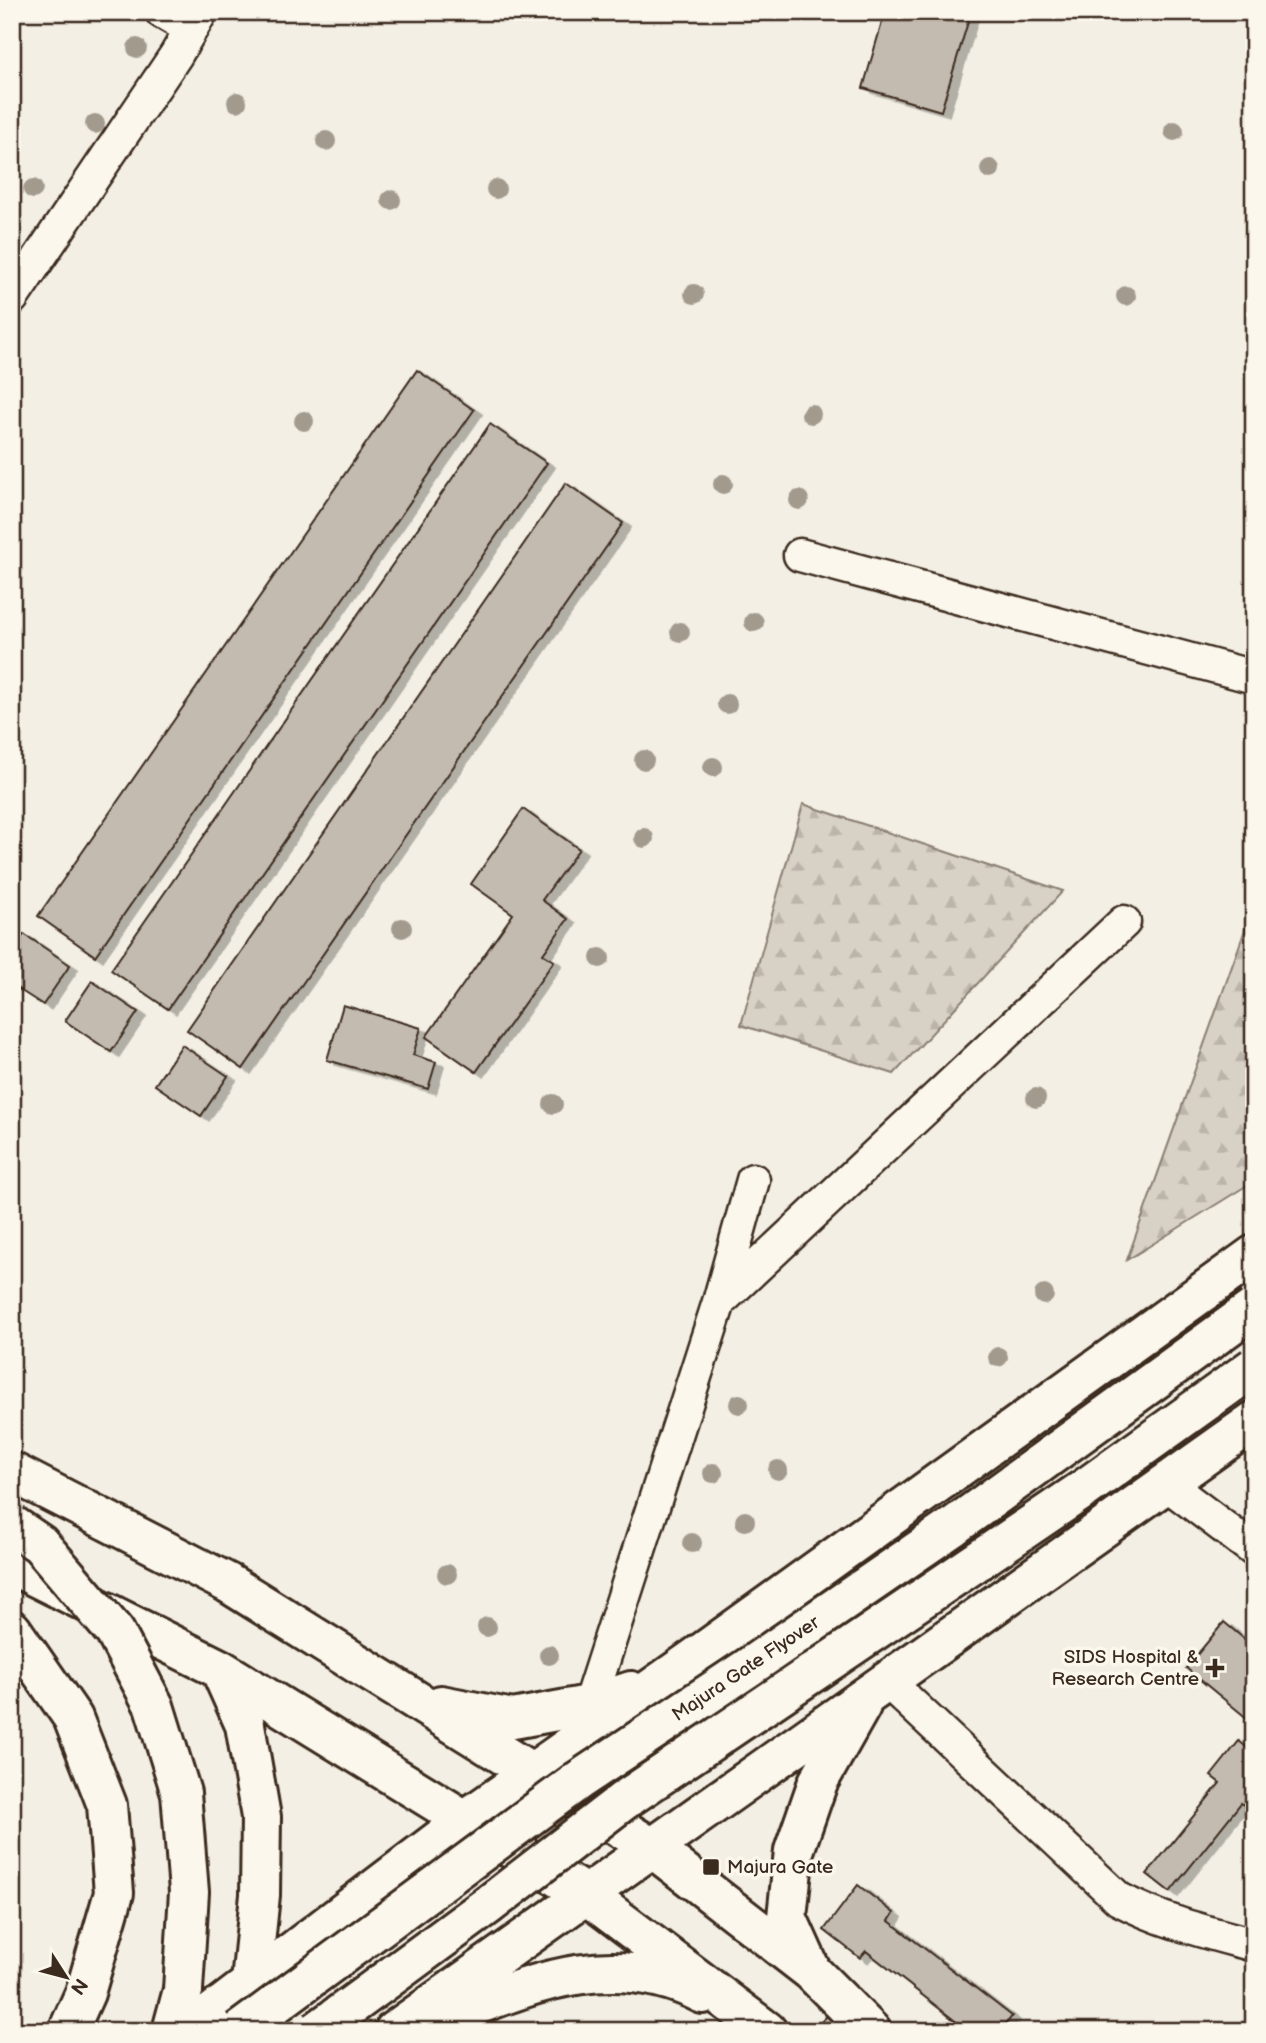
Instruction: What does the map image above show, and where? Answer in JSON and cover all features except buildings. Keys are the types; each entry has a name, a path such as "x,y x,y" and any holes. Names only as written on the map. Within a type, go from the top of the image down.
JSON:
{"main road":[{"path":"188,2031 465,1820 1254,1255"},
{"name":"Majura Gate Flyover","path":"239,2031 579,1780 747,1669 954,1526 1254,1308"},
{"path":"317,2031 487,1906 623,1801 1084,1489 1254,1367"},
{"path":"394,2031 1164,1482 1254,1421"},
{"path":"12,1472 228,1583 535,1772 651,1847 811,1971 872,2031"},
{"path":"12,1525 40,1544 115,1632 154,1706 181,1793 189,1892 183,1990 172,2031"},
{"path":"851,1545 928,1652"},
{"path":"12,1565 220,1668 585,1894 764,2027"},
{"path":"12,1630 73,1718 107,1805 114,1893 85,1993 68,2031"},
{"path":"220,1668 245,1725 261,1816 260,1895 251,1982"},
{"path":"405,1693 449,1707 513,1719 589,1705 665,1679"},
{"path":"811,1971 788,1917 794,1851 818,1782 877,1688"},
{"path":"410,2031 543,1980 598,1970 643,1975 692,1989 764,2027"}],"street":[{"path":"12,298 176,55 196,21 162,12"},
{"path":"800,555 1254,677"},
{"path":"719,1302 1124,922"},
{"path":"589,1705 719,1302 753,1180"},
{"path":"1164,1482 1254,1550"},
{"path":"877,1688 1119,1899 1150,1916 1254,1945"}],"green space":[{"path":"803,804 1063,891 894,1074 741,1025"},
{"path":"1246,927 1254,929 1254,1181 1127,1260"}],"place":[{"name":"SIDS Hospital & Research Centre","path":"1215,1668"},
{"name":"Majura Gate","path":"711,1867"}]}
